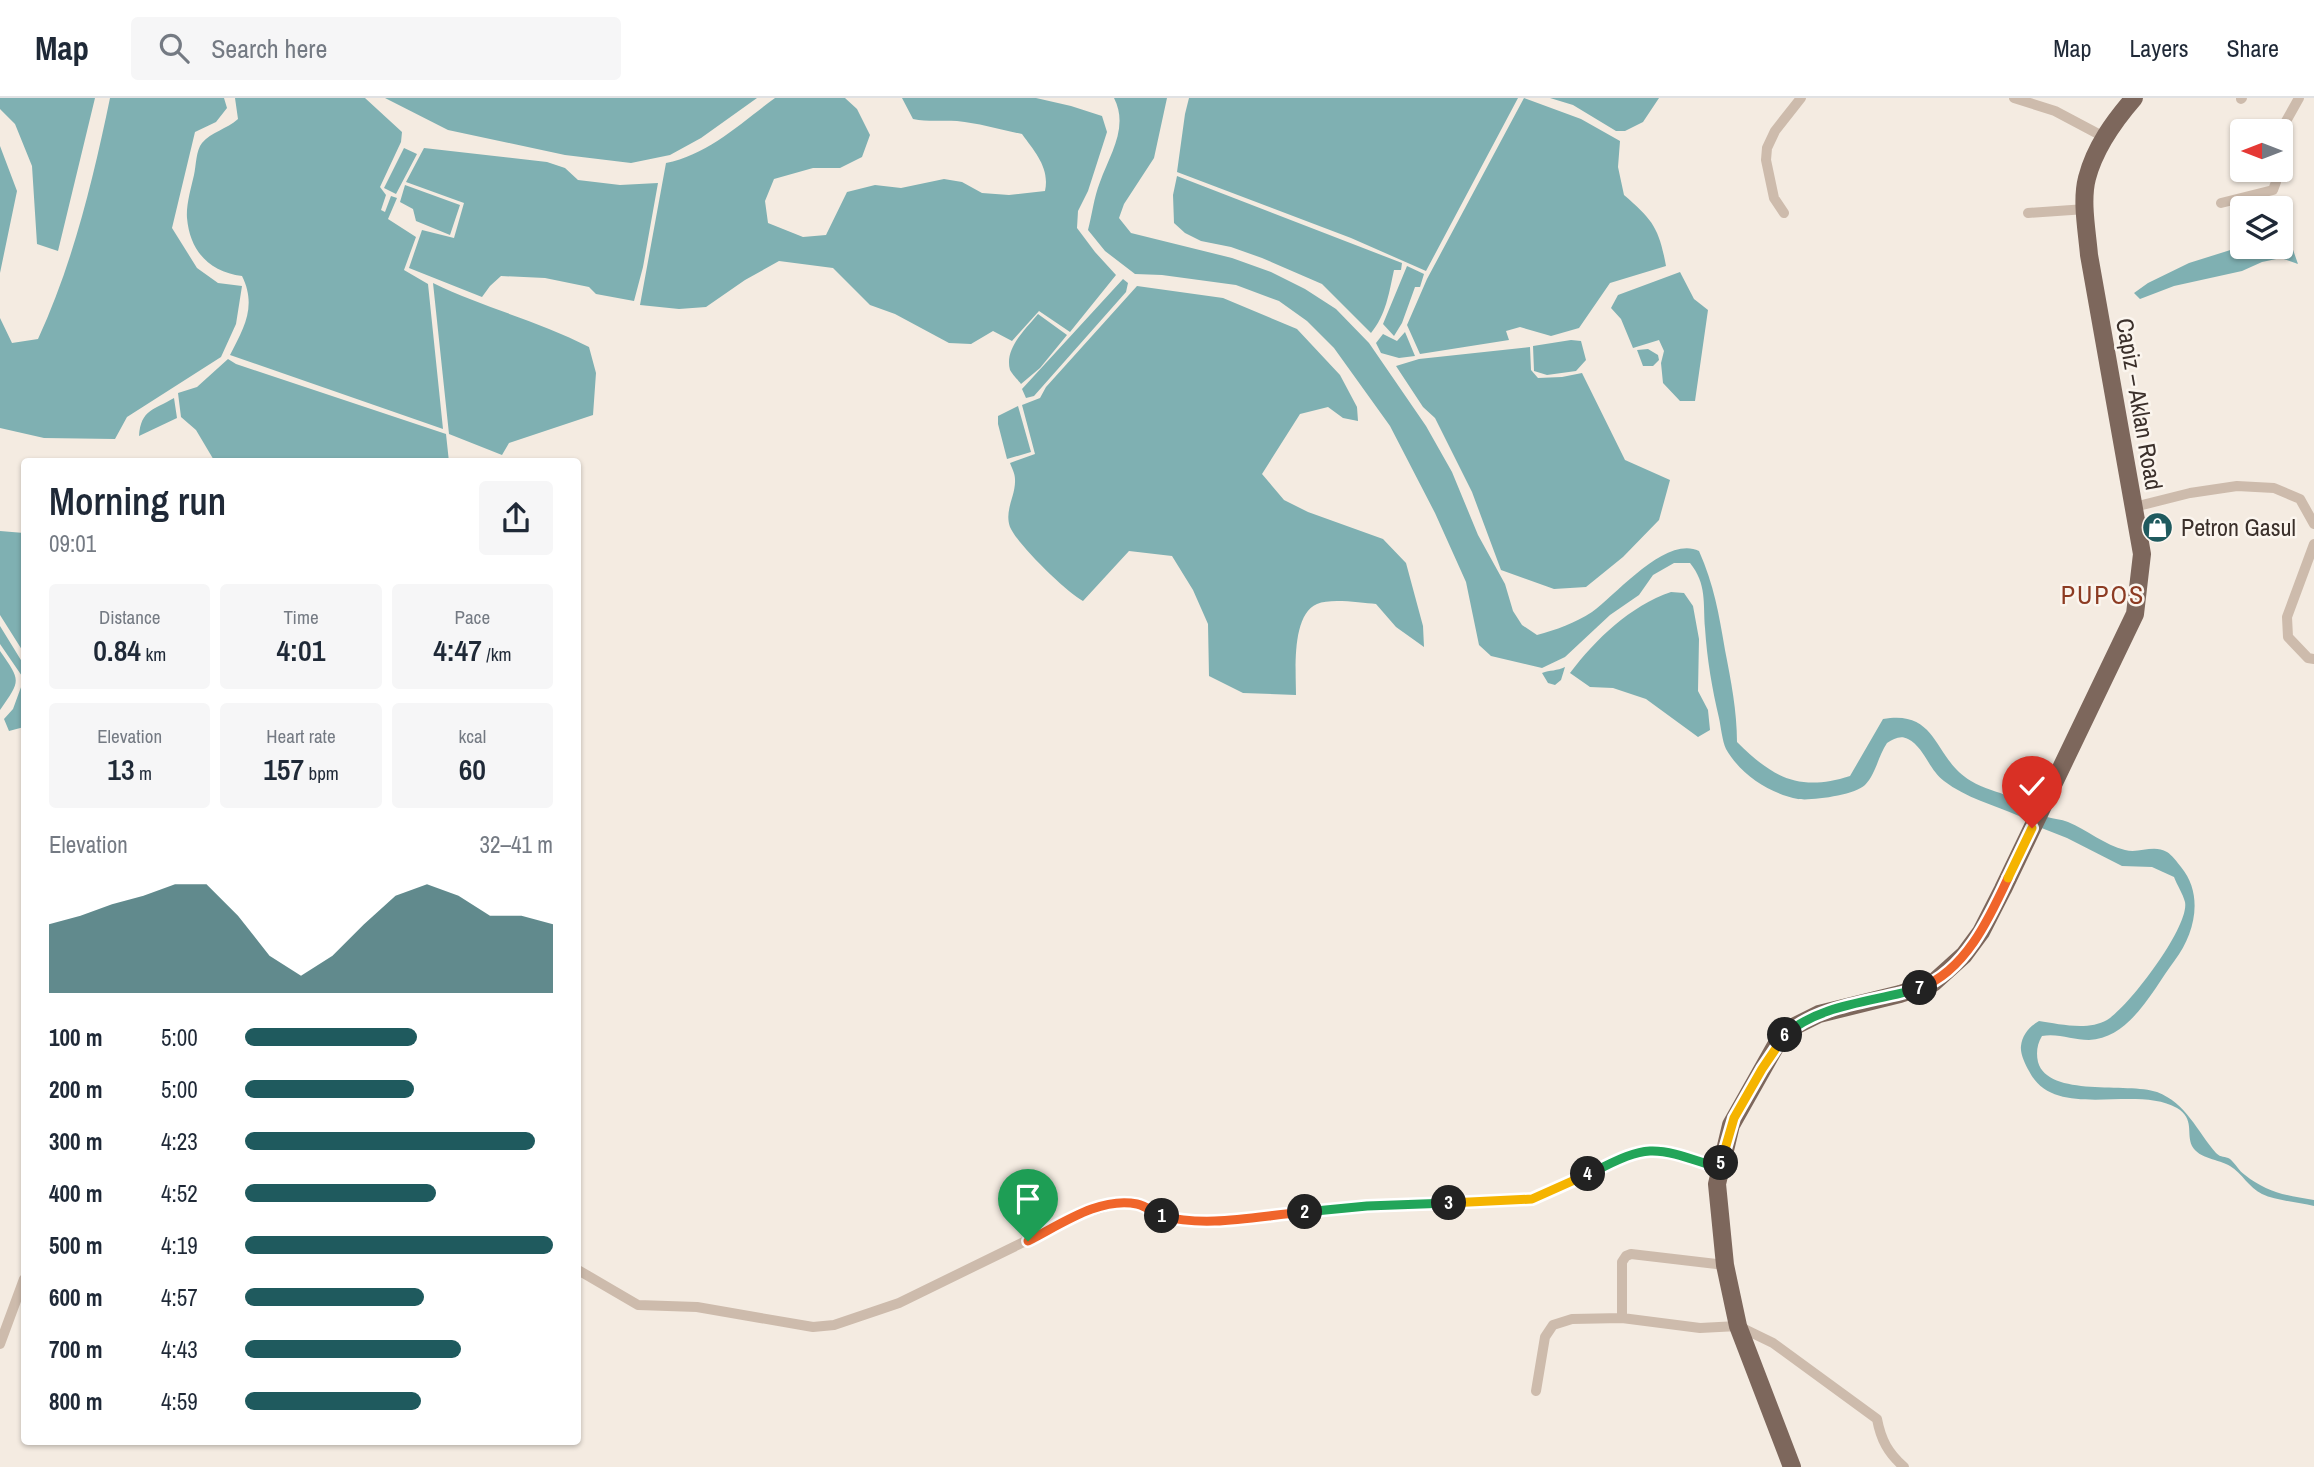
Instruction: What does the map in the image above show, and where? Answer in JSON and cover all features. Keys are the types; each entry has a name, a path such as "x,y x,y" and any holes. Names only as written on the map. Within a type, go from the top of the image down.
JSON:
{"main road":[{"name":"Capiz – Aklan Road","path":"1793,1467 1738,1326 1719,1214 1717,1184 1720,1168 1734,1118 1783,1036 1795,1026 1819,1014 1933,983 1964,955 1981,932 2135,614 2142,554 2089,255 2086,209 2087,179 2104,137 2110,125 2134,98"}],"street":[{"path":"1784,214 1774,198 1766,160 1767,148 1775,131 1801,98"},
{"path":"2014,98 2055,111 2104,137"},
{"path":"2287,119 2299,98"},
{"path":"2221,203 2273,190 2276,182"},
{"path":"2028,213 2086,209"},
{"path":"2134,507 2190,493 2225,488 2274,488 2300,499 2314,524"},
{"path":"2314,544 2287,617 2288,637 2308,658 2314,659"},
{"path":"581,1272 638,1305 697,1307 813,1327 834,1325 899,1303 1079,1215 1114,1203 1141,1205 1158,1215 1182,1221 1210,1222 1367,1206 1532,1199 1636,1153 1650,1151 1670,1153 1720,1168"},
{"path":"1622,1318 1622,1262 1626,1256 1631,1254 1726,1265"},
{"path":"0,1344 21,1287"},
{"path":"1535,1391 1545,1337 1553,1325 1572,1319 1622,1318 1700,1328 1738,1326 1773,1343 1877,1419 1880,1437 1887,1451 1904,1467"}],"water":[{"path":"0,98 95,98 58,251 37,244 32,166 15,124 0,109"},
{"path":"110,98 224,98 227,108 216,122 195,132 172,228 197,268 218,283 242,286 236,324 221,357 127,417 115,439 44,438 0,428 0,318 12,343 38,339 62,281 81,221"},
{"path":"235,98 365,98 402,132 401,142 380,187 386,195 381,210 385,212 391,196 397,198 388,219 416,237 404,270 428,284 443,429 230,355 247,317 246,287 242,276 211,265 197,250 189,230 187,213 200,146 210,136 238,119"},
{"path":"385,98 757,98 701,138 670,155 631,163 565,155 448,130"},
{"path":"775,98 845,98 857,109 870,135 862,157 840,168 813,168 774,179 765,201 768,223 803,237 826,235 847,192 875,185 901,188 944,179 962,182 982,193 1009,195 1045,191 1043,168 1022,134 965,122 913,119 902,98 1036,98 1102,116 1107,132 1088,191 1078,211 1077,228 1116,275 1070,332 1039,311 1012,341 993,331 971,344 949,343 895,314 870,305 833,268 779,261 706,307 679,309 640,305 666,163 710,146"},
{"path":"1114,98 1167,98 1154,158 1124,204 1119,218 1131,233 1232,258 1271,272 1336,309 1369,343 1426,426 1452,472 1478,535 1505,584 1513,611 1522,625 1537,635 1565,626 1592,612 1657,559 1672,551 1686,548 1699,551 1709,576 1718,612 1733,696 1737,742 1775,773 1802,782 1832,781 1850,776 1883,719 1901,718 1915,721 1925,728 1959,772 1976,784 2015,799 2042,815 2068,822 2118,848 2130,851 2156,849 2171,855 2188,878 2193,890 2192,926 2182,949 2140,1010 2117,1031 2089,1040 2042,1036 2037,1049 2038,1062 2045,1073 2072,1085 2144,1089 2167,1097 2190,1118 2216,1153 2230,1159 2245,1175 2261,1186 2277,1192 2314,1200 2314,1206 2262,1194 2230,1166 2199,1154 2190,1141 2188,1121 2177,1108 2140,1099 2076,1099 2057,1095 2041,1086 2024,1062 2021,1052 2023,1038 2039,1021 2082,1026 2099,1023 2117,1012 2143,983 2178,929 2184,913 2185,902 2174,877 2152,867 2122,866 2067,838 1961,792 1934,771 1914,743 1902,737 1887,743 1869,781 1852,792 1798,799 1757,782 1740,767 1726,749 1708,662 1702,586 1690,563 1674,563 1653,575 1639,595 1610,615 1565,657 1542,668 1491,656 1479,645 1466,582 1435,513 1390,426 1334,348 1307,321 1279,301 1236,285 1135,274 1105,251 1088,230 1098,188 1119,130 1120,119"},
{"path":"1189,98 1518,98 1426,271 1351,238 1177,172"},
{"path":"1524,98 1581,119 1620,141 1618,167 1624,195 1642,211 1653,226 1661,242 1666,266 1610,283 1579,328 1551,336 1520,327 1506,331 1509,340 1420,354 1407,325 1427,279"},
{"path":"1550,98 1659,98 1643,122 1625,131 1616,131 1573,105"},
{"path":"0,146 17,191 0,273"},
{"path":"404,148 417,154 396,194 384,188"},
{"path":"424,148 547,162 565,168 578,180 620,185 658,183 634,301 596,294 589,287 545,278 501,276 482,297 409,268 422,230 454,238 464,203 406,182"},
{"path":"1177,176 1402,263 1401,270 1394,270 1384,311 1371,333 1322,284 1262,258 1231,247 1201,241 1185,233 1174,223 1173,195"},
{"path":"405,185 460,205 450,235 416,221 413,209 400,202"},
{"path":"2230,250 2230,259 2276,259 2242,271 2174,286 2140,299 2134,293 2189,263"},
{"path":"2293,250 2298,264 2284,259 2293,259"},
{"path":"1407,266 1424,274 1420,287 1415,287 1402,323 1394,336 1383,324"},
{"path":"1680,272 1694,299 1708,310 1695,401 1680,401 1663,383 1661,363 1664,351 1659,340 1633,348 1621,319 1611,308 1618,295"},
{"path":"1123,279 1128,283 1126,292 1034,396 1026,398 1022,389"},
{"path":"433,283 589,347 596,373 593,415 509,443 502,455 449,434"},
{"path":"1137,286 1223,298 1297,329 1340,375 1357,407 1358,421 1343,418 1328,407 1300,414 1262,474 1284,500 1308,512 1383,539 1406,563 1423,626 1424,647 1396,627 1376,604 1323,602 1309,610 1299,632 1296,695 1243,693 1209,676 1208,624 1193,590 1172,556 1129,551 1083,601 1055,579 1014,535 1008,515 1015,485 1010,463 1035,454 1022,405 1040,398 1046,387"},
{"path":"1038,314 1067,335 1040,368 1021,384 1010,370 1010,354 1017,339"},
{"path":"1405,332 1415,356 1399,358 1381,353 1376,343 1383,334 1397,341"},
{"path":"1581,341 1586,360 1576,371 1547,375 1534,371 1533,346"},
{"path":"1530,347 1531,370 1538,378 1582,373 1625,460 1670,480 1659,520 1623,557 1586,587 1554,589 1501,570 1472,492 1435,418 1423,407 1396,366 1419,359"},
{"path":"1648,349 1658,355 1659,360 1653,366 1643,366 1637,350"},
{"path":"228,359 236,364 446,434 449,458 213,458 196,430 181,417 178,393 197,387"},
{"path":"174,398 177,418 139,436 142,420 146,415"},
{"path":"1018,406 1031,452 1007,459 998,416"},
{"path":"0,531 21,533 21,648 0,615"},
{"path":"1671,592 1684,593 1693,606 1699,639 1698,691 1708,710 1710,730 1698,737 1646,699 1613,688 1590,687 1570,673 1615,625 1642,606"},
{"path":"0,626 21,660 21,675 0,644"},
{"path":"0,651 16,680 12,692 0,710"},
{"path":"1565,667 1561,680 1555,685 1548,683 1542,673 1559,669"},
{"path":"21,687 21,728 9,731 4,719 13,709"}],"place":[{"name":"Petron Gasul","path":"2158,527"}],"district":[{"name":"PUPOS","path":"2103,594"}],"route":[{"path":"1028,1241 1079,1215 1114,1203 1141,1205 1158,1215 1182,1221 1210,1222 1367,1206 1512,1202 1532,1199 1636,1153 1650,1151 1670,1153 1720,1168 1734,1118 1783,1036 1795,1026 1819,1014 1933,983 1964,955 1981,932 2032,828"}]}
